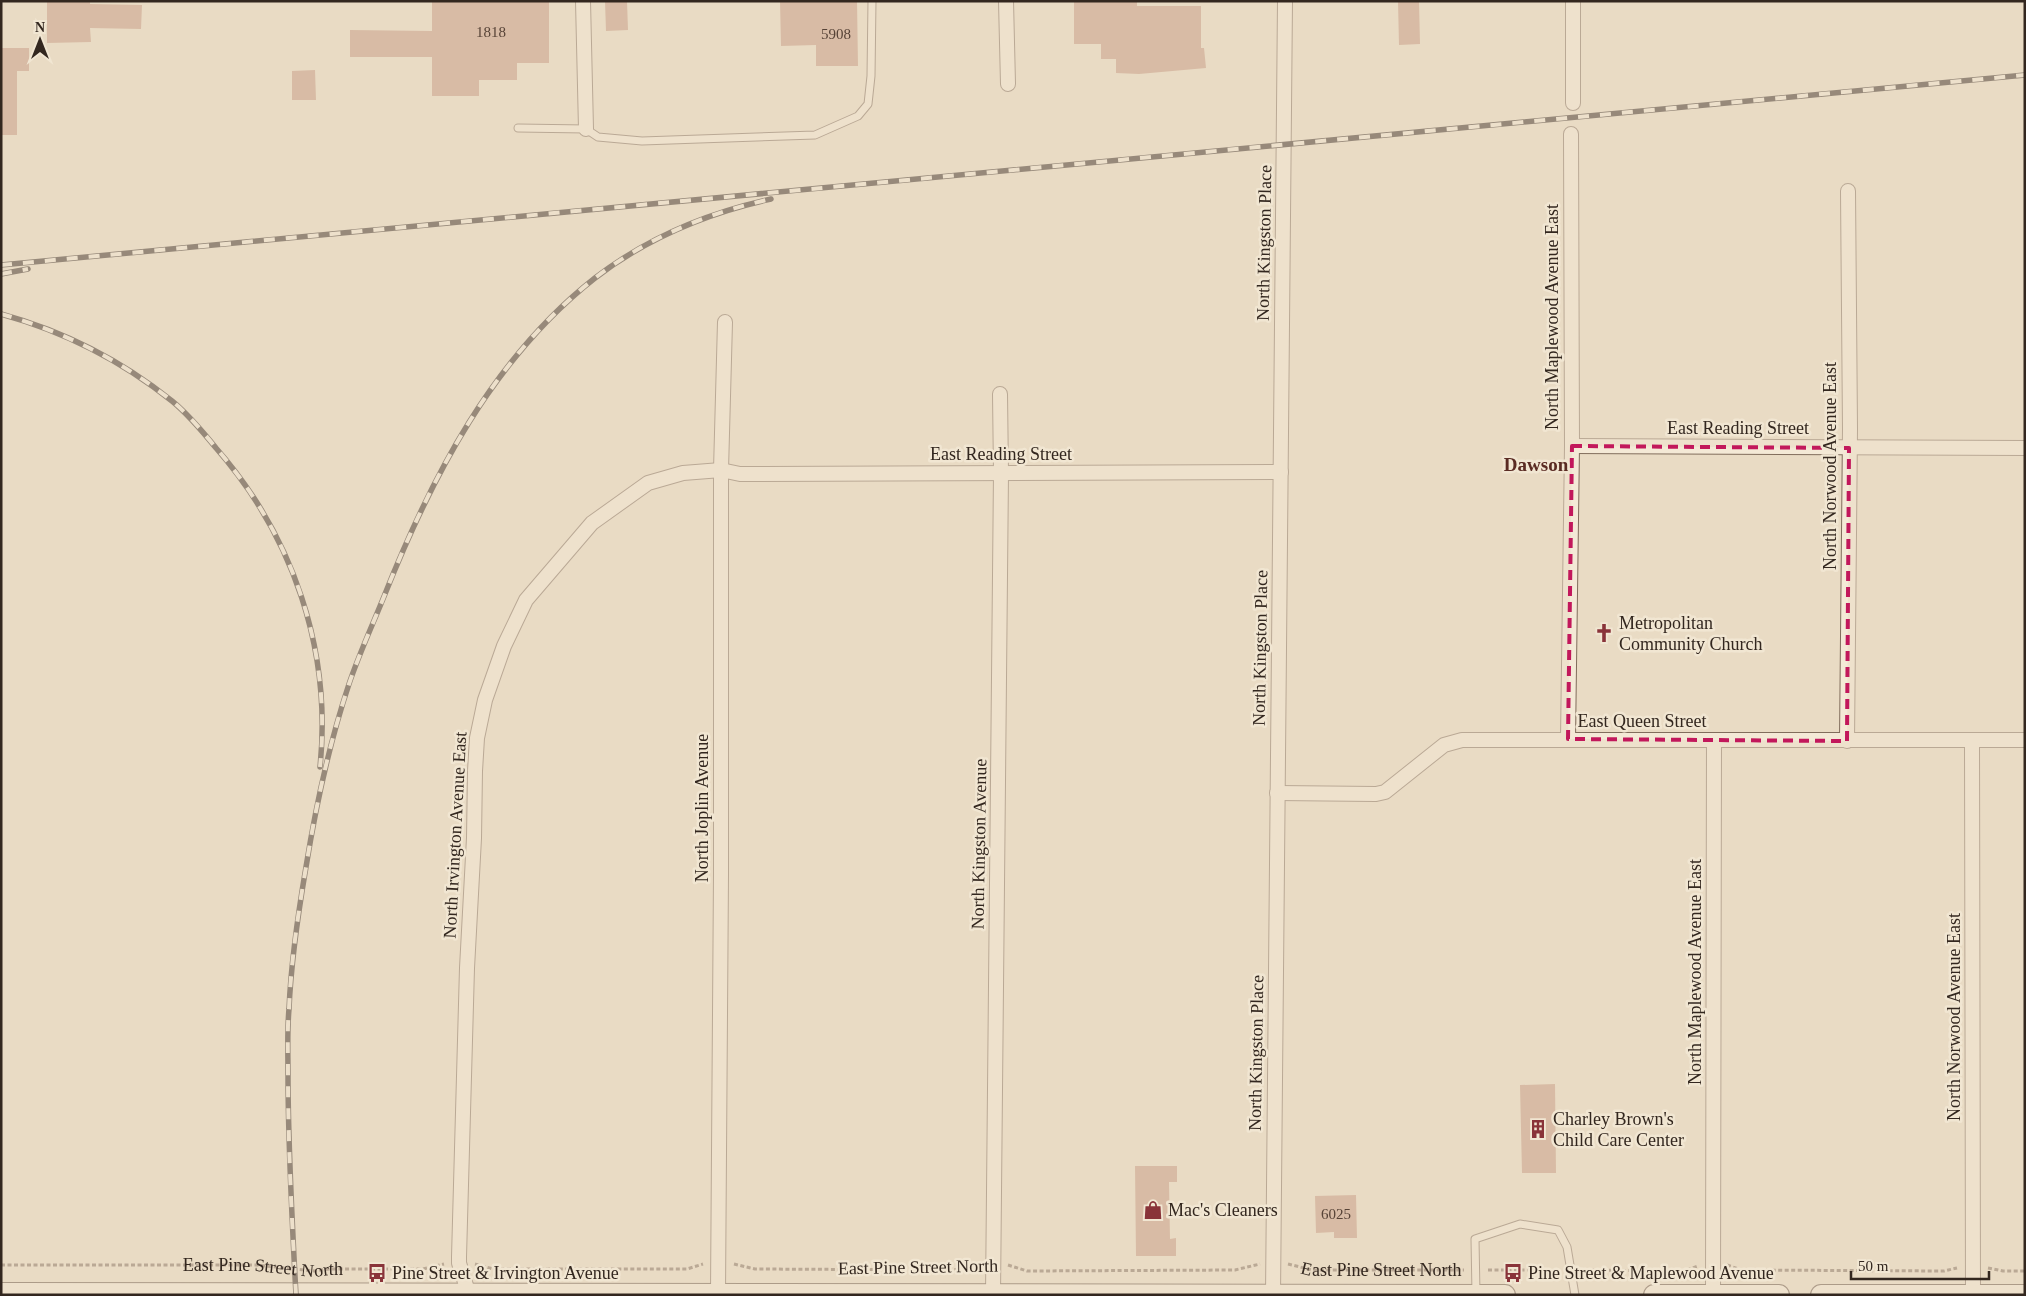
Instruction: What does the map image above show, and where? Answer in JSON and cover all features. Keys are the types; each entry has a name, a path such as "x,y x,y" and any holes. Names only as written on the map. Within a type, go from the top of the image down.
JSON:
{"main road":[{"name":"East Pine Street North","path":"10,1294 1505,1295"},
{"path":"1821,1295 2025,1294"},
{"path":"1654,1295 1779,1295"}],"street":[{"path":"583,1 586,129"},
{"path":"1006,1 1008,84"},
{"name":"North Kingston Place","path":"1273,1294 1285,1"},
{"path":"1573,1 1573,103"},
{"name":"North Maplewood Avenue East","path":"1568,740 1572,446 1571,134"},
{"name":"North Norwood Avenue East","path":"1847,741 1848,191"},
{"name":"North Joplin Avenue","path":"718,1293 721,470 724,322"},
{"name":"North Kingston Avenue","path":"993,1294 1001,473 1000,394"},
{"name":"East Reading Street","path":"1572,446 2025,448"},
{"name":"East Reading Street","path":"721,470 740,474 1281,472"},
{"name":"North Irvington Avenue East","path":"468,1294 459,1264 467,968 477,738 485,700 504,646 526,600 592,524 648,483 683,473 721,470"},
{"name":"North Maplewood Avenue East","path":"1713,1294 1714,740"},
{"name":"North Norwood Avenue East","path":"1972,740 1972,1294"},
{"name":"East Queen Street","path":"1277,793 1385,792 1444,745 1455,741 2025,740"}],"lane":[{"path":"518,128 586,129 598,137 642,141 815,135 858,116 868,104 871,76 872,1"},
{"path":"1476,1294 1475,1238 1520,1224 1558,1230 1568,1247 1575,1295"}],"path":[{"name":"East Pine Street North","path":"1,1264 256,1265 314,1271 330,1269 423,1269 443,1264 474,1264 493,1269 687,1269 702,1264"},
{"name":"East Pine Street North","path":"738,1264 755,1269 933,1270 953,1270 975,1265 1009,1265 1027,1271 1235,1270 1258,1264 1290,1264 1312,1270 1684,1271 1697,1266 1729,1265 1742,1270 1944,1271 1972,1268 2025,1271"}],"highlighted area":[{"path":"1572,446 1849,448 1847,741 1568,739"}],"building":[{"path":"47,1 90,1 90,4 142,5 141,29 90,28 91,42 47,43"},
{"path":"432,1 549,1 549,63 517,63 517,80 479,80 479,96 432,96 432,57 350,57 350,30 432,31"},
{"path":"605,1 627,1 628,30 606,31"},
{"path":"780,1 857,1 858,66 816,66 816,45 781,46"},
{"path":"1074,1 1137,1 1137,6 1201,6 1201,48 1204,48 1206,68 1139,74 1116,73 1116,59 1101,59 1101,44 1074,44"},
{"path":"1398,1 1419,1 1420,44 1399,45"},
{"path":"1,48 29,48 29,71 17,71 17,135 1,135"},
{"path":"315,70 316,100 292,100 292,71"},
{"name":"Charley Brown's Child Care Center","path":"1555,1084 1556,1173 1522,1173 1520,1085"},
{"name":"Mac's Cleaners","path":"1135,1166 1177,1166 1177,1182 1169,1182 1170,1239 1176,1238 1176,1256 1136,1256"},
{"path":"1356,1195 1357,1238 1334,1238 1334,1232 1316,1233 1315,1196"}],"railway":[{"path":"1,265 2025,75"},
{"path":"296,1295 289,1157 288,1017 291,973 303,885 314,821 335,729 357,662 403,550 445,463 469,422 496,382 526,345 559,310 595,278 635,251 657,239 701,220 771,199"},
{"path":"1,274 28,269"},
{"path":"1,314 69,338 112,360 153,386 190,417 243,482 266,519 286,557 301,597 313,638 320,680 322,723 320,767"}],"place":[{"name":"Metropolitan Community Church","path":"1604,633"},
{"name":"Charley Brown's Child Care Center","path":"1538,1129"},
{"name":"Mac's Cleaners","path":"1153,1210"},
{"name":"Pine Street & Irvington Avenue","path":"377,1273"},
{"name":"Pine Street & Maplewood Avenue","path":"1513,1273"}],"district":[{"name":"Dawson","path":"1536,464"}]}
